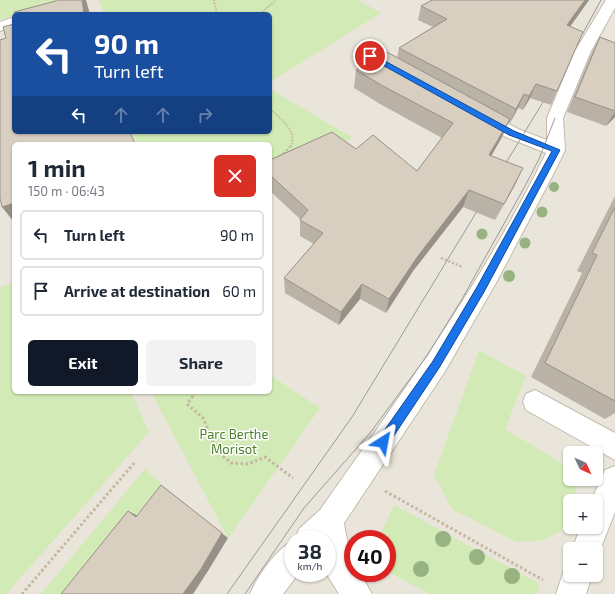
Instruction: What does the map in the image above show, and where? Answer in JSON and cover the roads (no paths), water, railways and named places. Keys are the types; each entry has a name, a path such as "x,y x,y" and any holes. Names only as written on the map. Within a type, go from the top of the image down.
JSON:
{"street":[{"path":"319,530 330,520 436,365 488,277 556,150 555,118 583,51 613,0"},
{"path":"0,26 12,22"},
{"path":"370,56 414,80"},
{"path":"463,107 512,133 556,150"},
{"path":"535,402 615,447"},
{"path":"603,507 611,486 615,480"},
{"path":"330,520 332,542 337,565 357,594"},
{"path":"265,594 284,568"},
{"path":"558,588 567,582"}],"tram line":[{"path":"578,42 601,0"},
{"path":"501,171 548,94"},
{"path":"245,594 304,508 370,433 427,356 462,299 525,186 539,159 555,118"},
{"path":"227,594 352,417 482,203"}],"park label":[{"name":"Parc Berthe Morisot","path":"234,442"}]}
